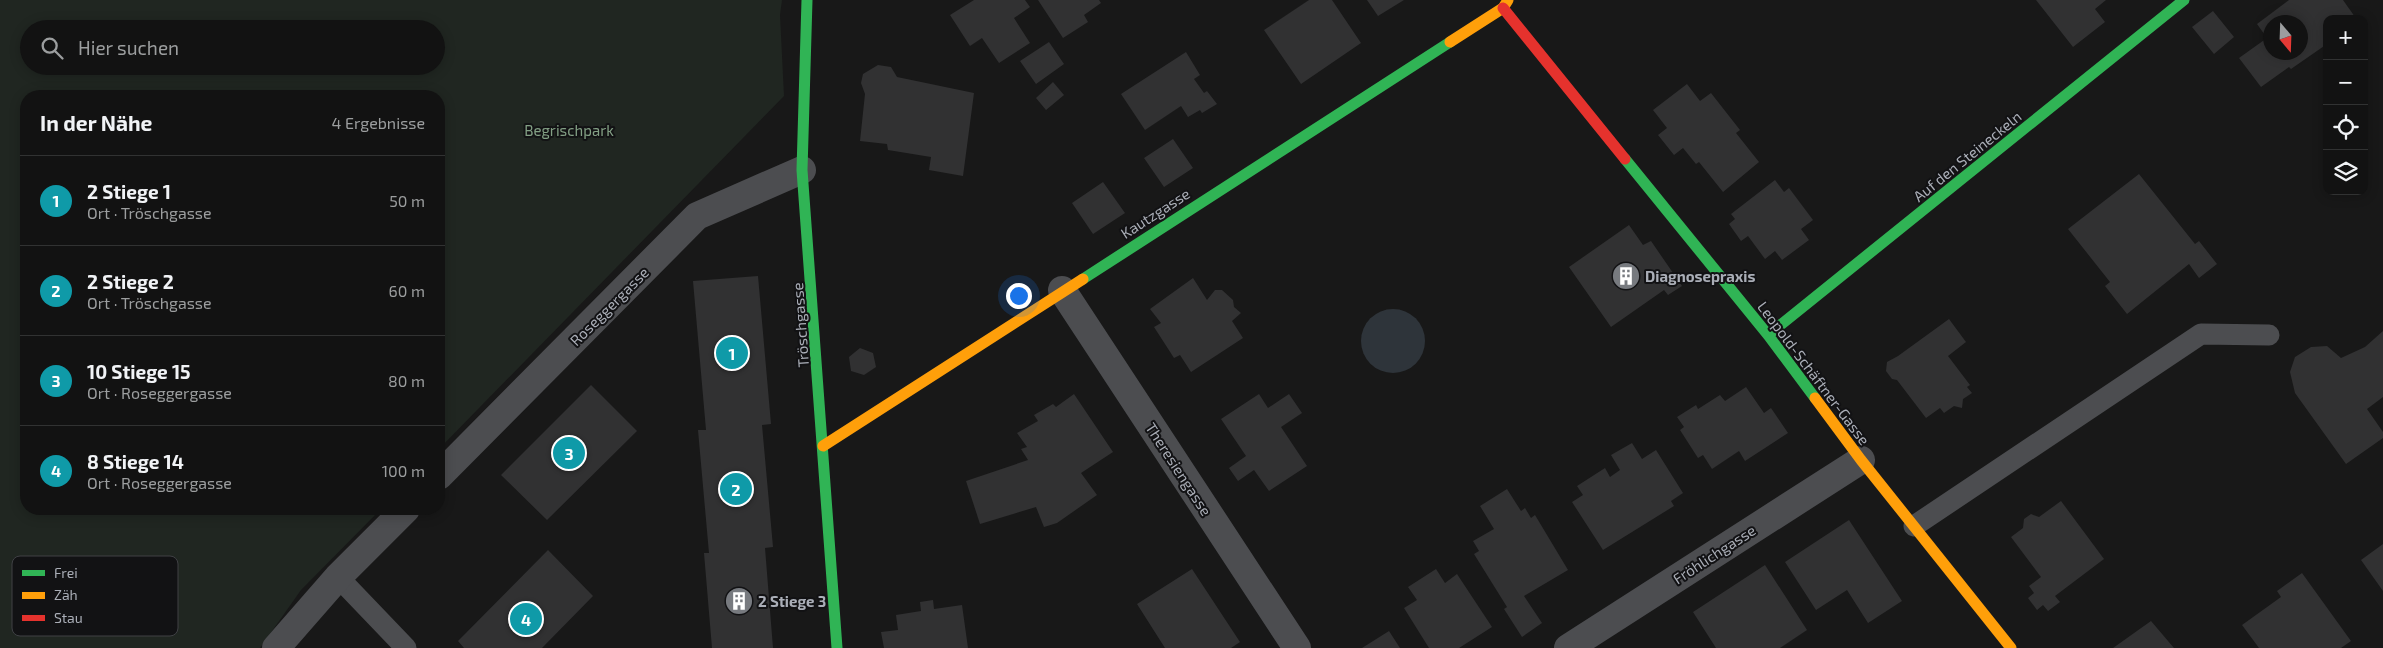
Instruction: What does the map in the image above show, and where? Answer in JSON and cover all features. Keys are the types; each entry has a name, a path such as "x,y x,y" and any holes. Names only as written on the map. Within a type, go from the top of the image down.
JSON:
{"street":[{"name":"Tröschgasse","path":"807,0 802,170 837,648"},
{"name":"Auf den Steineckeln","path":"1768,335 2184,0"},
{"name":"Leopold-Schäftner-Gasse","path":"1505,4 1768,335 1861,460 2011,648"},
{"name":"Kautzgasse","path":"823,446 1505,4"},
{"name":"Roseggergasse","path":"445,470 676,241 697,216 802,170"},
{"name":"Theresiengasse","path":"1062,290 1297,648"},
{"name":"Fröhlichgasse","path":"1568,648 1861,460"},
{"path":"276,648 338,577 400,515"}],"lane":[{"path":"1914,526 2201,334 2269,335"},
{"path":"338,577 406,648"}],"green space":[{"name":"Begrischpark","path":"0,0 782,0 780,15 784,96 445,443 445,90 20,90 20,515 375,515 301,590 260,648 0,648"}],"shaded area":[{"path":"1393,309 1411,315 1419,323 1425,341 1419,359 1411,367 1393,373 1375,367 1367,359 1361,341 1367,323 1375,315"}],"building":[{"path":"974,0 1025,0 1030,7 1014,18 1030,43 999,63 982,38 970,46 950,15"},
{"path":"1038,0 1099,0 1101,3 1084,15 1088,22 1063,38"},
{"path":"1309,0 1332,0 1361,43 1301,84 1264,30"},
{"path":"1367,0 1404,0 1378,16"},
{"path":"2036,0 2106,0 2095,9 2105,22 2073,47"},
{"path":"2289,0 2343,0 2354,15 2323,15 2323,47 2308,57 2308,15 2269,15"},
{"path":"2213,11 2234,37 2214,54 2192,27"},
{"path":"2263,20 2263,32 2257,24"},
{"path":"2263,41 2263,60 2304,60 2291,69 2289,67 2261,87 2239,58"},
{"path":"1049,42 1064,64 1036,84 1020,61"},
{"path":"1186,52 1200,75 1194,79 1204,93 1207,91 1217,104 1202,113 1200,110 1188,117 1181,106 1145,130 1121,94"},
{"path":"878,65 891,67 897,77 974,93 963,176 929,170 931,157 888,150 887,144 860,141 865,94 861,83 863,74"},
{"path":"1053,82 1064,95 1046,110 1036,98"},
{"path":"1687,84 1700,101 1711,93 1740,130 1736,133 1759,162 1723,192 1699,162 1696,164 1683,148 1674,155 1658,135 1667,128 1653,110"},
{"path":"1173,139 1193,168 1164,187 1144,158"},
{"path":"2139,174 2195,244 2199,241 2217,264 2199,278 2189,264 2127,314 2105,286 2110,282 2068,229"},
{"path":"1775,180 1784,192 1789,188 1813,220 1801,229 1809,240 1782,260 1775,251 1765,259 1748,236 1741,241 1729,224 1735,219 1731,214"},
{"path":"1103,182 1125,213 1093,234 1072,203"},
{"name":"Diagnosepraxis","path":"1629,225 1643,245 1651,241 1682,286 1668,295 1664,290 1611,327 1569,267"},
{"path":"758,276 771,424 762,425 773,547 765,548 773,648 712,648 704,553 709,553 698,430 706,430 693,281"},
{"path":"1193,278 1207,300 1215,290 1222,290 1233,300 1234,307 1241,313 1232,321 1243,338 1191,372 1180,355 1174,358 1154,327 1161,323 1150,309"},
{"path":"1949,319 1966,342 1948,356 1970,385 1967,387 1972,393 1963,399 1962,408 1954,406 1944,413 1940,408 1926,418 1897,380 1892,379 1886,371 1887,362"},
{"path":"2383,331 2383,397 2367,409 2383,432 2383,438 2346,464 2295,393 2290,372 2295,357 2311,347 2327,346 2341,358 2365,347"},
{"path":"860,348 873,353 876,367 864,375 851,371 849,357"},
{"path":"591,385 637,431 547,520 501,475"},
{"path":"1746,387 1764,413 1771,408 1788,433 1745,461 1739,451 1712,469 1703,455 1698,458 1680,430 1684,427 1677,417 1696,405 1698,409 1720,395 1725,401"},
{"path":"1074,394 1113,452 1081,473 1097,495 1057,523 1044,527 1036,507 980,524 966,481 1028,460 1021,449 1027,447 1017,433 1038,421 1034,415 1053,404 1056,407"},
{"path":"1259,394 1268,408 1289,394 1302,413 1281,427 1307,466 1269,491 1254,470 1238,481 1229,468 1246,456 1221,419"},
{"path":"1632,443 1642,459 1656,450 1683,493 1671,501 1674,506 1603,550 1572,502 1583,495 1577,486 1605,468 1610,477 1620,470 1611,455"},
{"path":"1507,489 1521,511 1525,508 1531,518 1535,515 1568,570 1524,596 1542,623 1522,637 1504,609 1507,607 1474,554 1479,551 1473,541 1494,529 1480,506"},
{"path":"2061,501 2104,559 2055,596 2060,602 2048,611 2043,605 2037,610 2028,598 2034,593 2029,586 2041,577 2011,537 2023,528 2024,519 2031,514 2039,517"},
{"path":"1849,520 1902,601 1868,623 1847,590 1816,610 1785,562"},
{"path":"2383,544 2383,591 2361,560"},
{"path":"548,550 593,596 542,648 464,648 458,641"},
{"path":"1765,565 1807,630 1780,648 1716,648 1693,612"},
{"path":"1192,569 1240,642 1231,648 1165,648 1137,604"},
{"path":"1436,569 1445,583 1457,574 1492,627 1459,648 1429,648 1404,608 1417,600 1408,587"},
{"path":"2302,573 2351,641 2341,648 2259,648 2242,625 2281,597 2277,591"},
{"path":"933,600 934,609 962,605 968,648 884,648 881,632 898,630 896,615 921,611 920,602"},
{"path":"2151,621 2174,648 2113,648"},
{"path":"1389,631 1400,648 1362,648"}],"traffic: fast":[{"path":"807,0 802,170 837,648"},
{"path":"1768,335 2184,0"},
{"path":"1083,279 1450,42"},
{"path":"1625,159 1768,335 1815,398"}],"traffic: slow":[{"path":"1450,42 1503,8 1508,0"},
{"path":"823,446 1083,279"},
{"path":"1815,398 1861,460 2011,648"}],"traffic: jam":[{"path":"1503,8 1625,159"}],"place":[{"name":"Diagnosepraxis","path":"1626,276"},
{"name":"2 Stiege 1","path":"732,353"},
{"name":"10 Stiege 15","path":"569,453"},
{"name":"2 Stiege 2","path":"736,489"},
{"name":"2 Stiege 3","path":"739,601"},
{"name":"8 Stiege 14","path":"526,619"}]}
